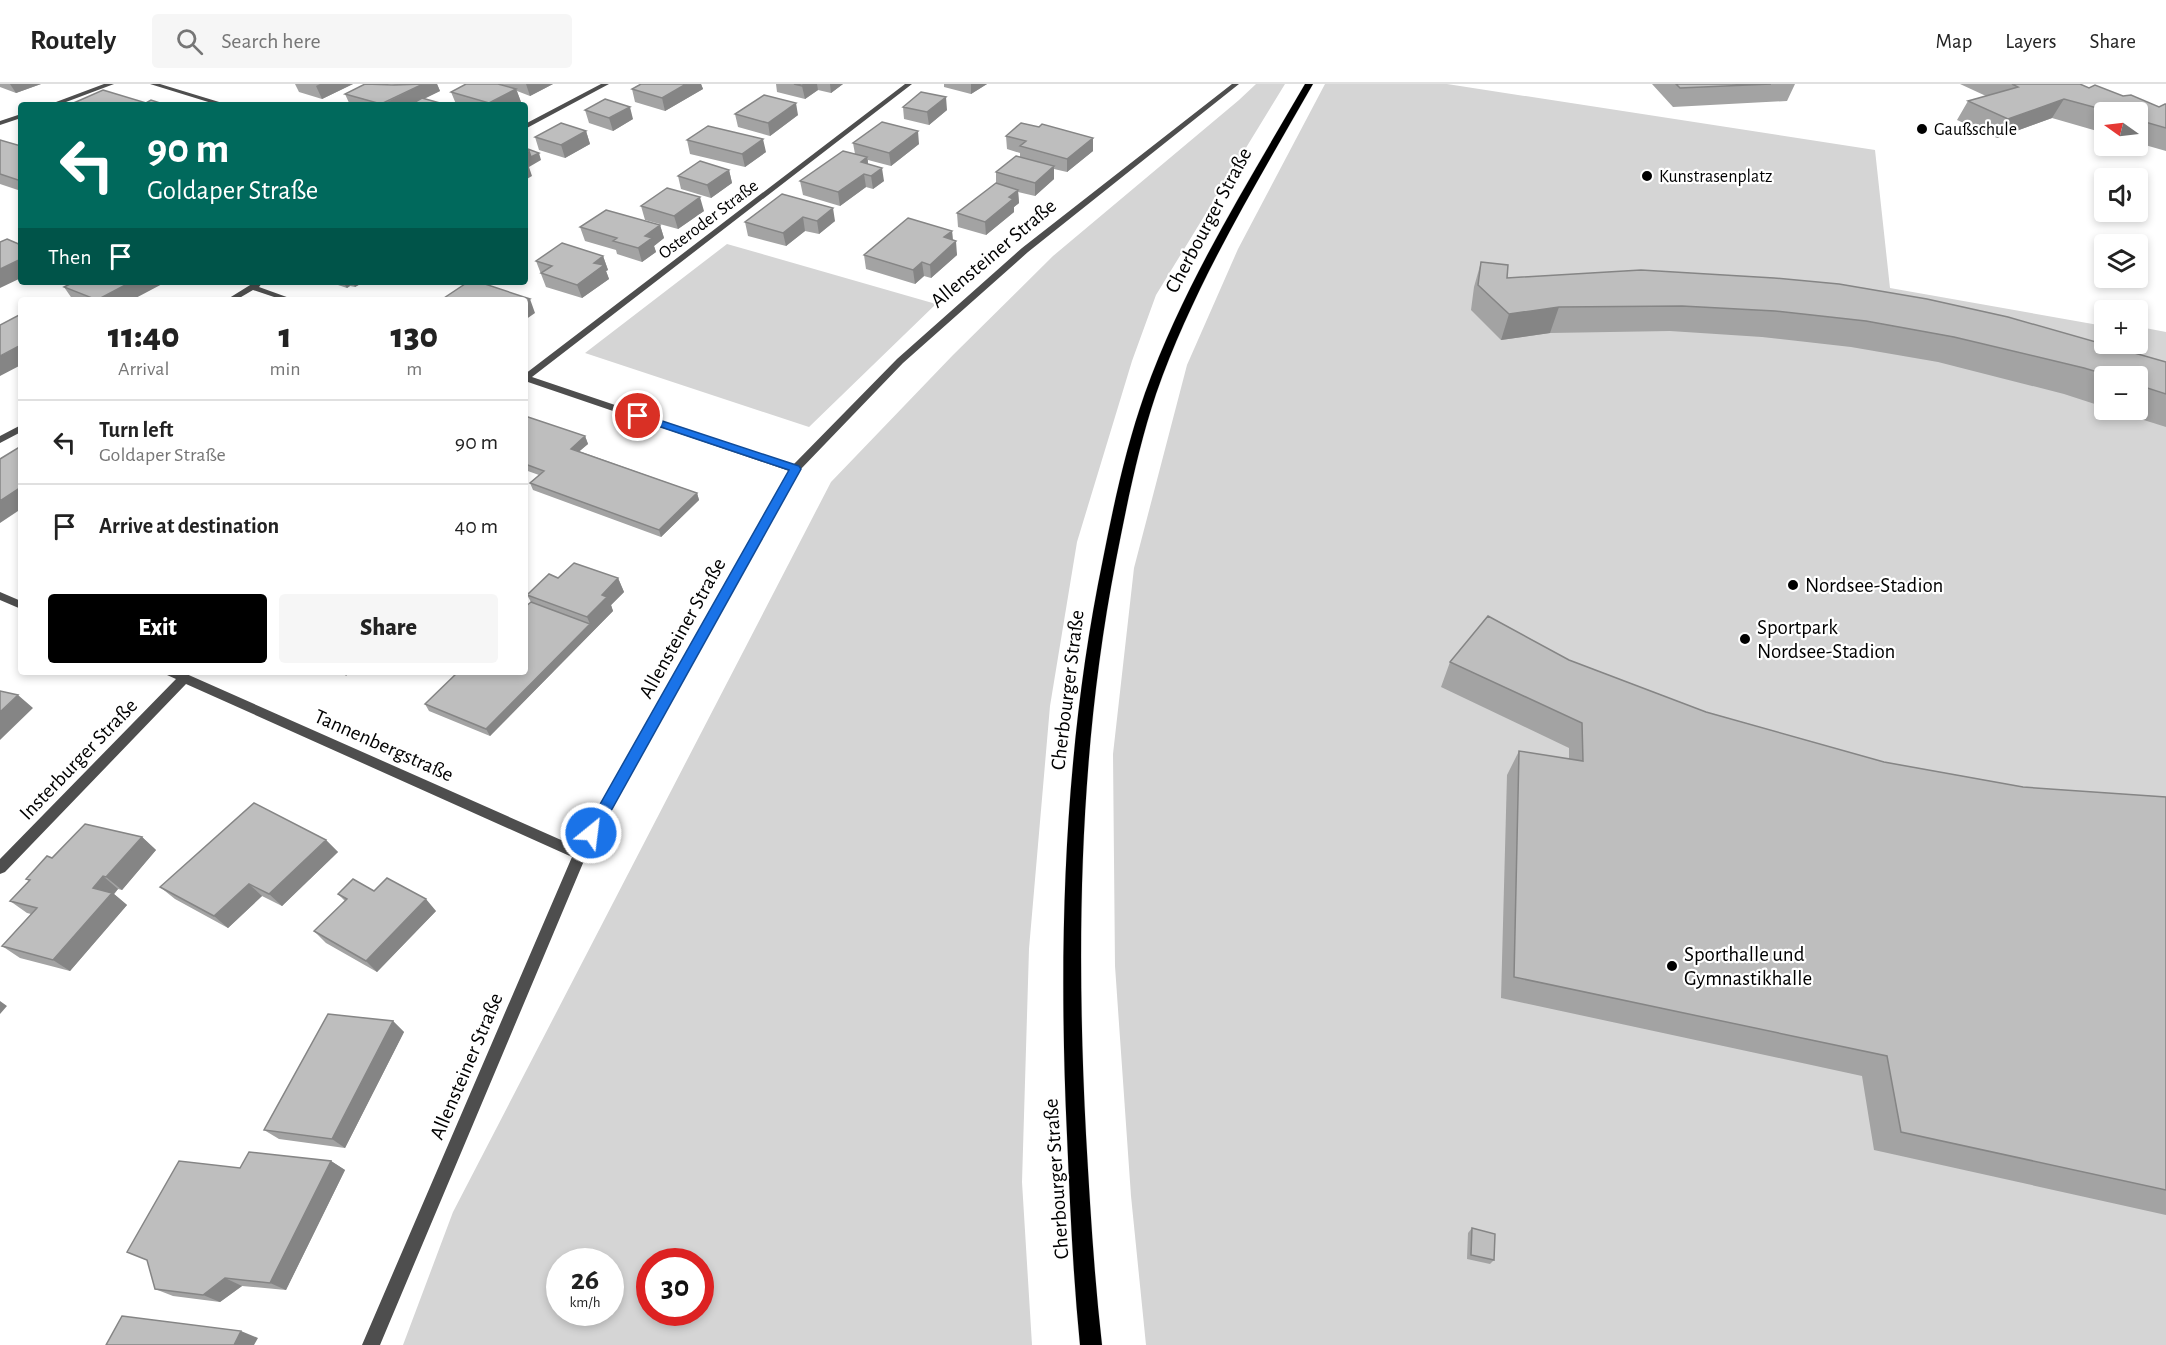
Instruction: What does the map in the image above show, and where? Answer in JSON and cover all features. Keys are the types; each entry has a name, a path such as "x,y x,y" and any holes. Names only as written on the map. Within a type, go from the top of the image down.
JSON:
{"main road":[{"name":"Cherbourger Straße","path":"1091,1345 1072,1061 1071,881 1084,714 1102,585 1136,438 1178,323 1218,244 1309,84"}],"street":[{"path":"60,102 111,84"},
{"path":"153,84 216,102"},
{"path":"528,125 606,84"},
{"name":"Osteroder Straße","path":"528,376 909,84"},
{"name":"Allensteiner Straße","path":"371,1345 580,854 795,469 900,361 1025,250 1236,84"},
{"path":"0,123 18,117"},
{"path":"235,297 254,285"},
{"path":"258,285 284,297"},
{"path":"528,379 795,469"},
{"path":"0,440 18,430"},
{"path":"0,596 18,604"},
{"name":"Tannenbergstraße","path":"178,675 580,854"},
{"name":"Insterburger Straße","path":"0,868 184,678"}],"shaded area":[{"path":"1256,84 1285,84 1156,295 1132,361 1077,542 1050,706 1029,949 1022,1182 1032,1345 403,1345 453,1212 831,482 953,355 1053,256"},
{"name":"Sportpark Nordsee-Stadion","path":"1325,84 1447,84 1875,150 1890,288 2094,324 2094,354 2148,354 2148,329 2166,332 2166,1345 1146,1345 1131,1196 1115,966 1113,754 1134,568 1187,365 1238,249"},
{"path":"727,244 936,304 809,427 585,353"}],"building":[{"path":"365,84 423,84 385,102 374,102 345,94"},
{"path":"466,84 498,84 516,89 491,102 451,92"},
{"path":"641,84 686,84 662,98 632,89"},
{"path":"1676,84 1771,84 1680,88"},
{"path":"2012,84 2080,84 2089,88 2095,85 2123,96 2131,95 2147,102 2094,102 2094,107 2064,99 2008,119 1968,101 2018,87"},
{"path":"103,90 143,102 76,102"},
{"path":"921,92 946,97 927,112 903,107"},
{"path":"764,95 796,103 768,123 735,114"},
{"path":"422,98 436,102 415,102"},
{"path":"605,99 630,107 609,118 585,110"},
{"path":"2148,102 2159,107 2166,104 2166,128 2148,123"},
{"path":"882,122 918,131 889,153 853,143"},
{"path":"561,123 586,131 561,145 535,137"},
{"path":"1021,123 1039,127 1042,124 1093,138 1067,159 1020,146 1026,141 1006,136"},
{"path":"708,126 763,139 742,154 687,140"},
{"path":"0,140 18,145 18,180 0,174"},
{"path":"528,149 539,153 531,157"},
{"path":"843,151 867,157 861,162 882,168 871,176 864,174 838,192 800,181"},
{"path":"1016,156 1054,166 1035,183 996,172"},
{"path":"700,161 729,170 707,185 678,176"},
{"path":"996,183 1018,190 1009,197 1013,199 985,222 957,213"},
{"path":"667,188 700,197 674,216 641,206"},
{"path":"782,194 833,208 817,221 803,217 783,233 745,222"},
{"path":"606,210 660,225 645,236 652,238 638,248 613,241 617,238 580,227"},
{"path":"908,218 952,231 944,237 956,241 930,265 922,262 913,270 864,255"},
{"path":"7,239 18,244 18,260 0,269 0,242"},
{"path":"562,243 603,256 594,263 604,265 577,285 541,273 552,266 536,261"},
{"path":"1481,262 1508,265 1507,278 1641,270 1839,284 1927,299 2008,317 2094,341 2094,354 2138,354 2166,362 2166,394 2148,388 2148,366 2094,366 2094,371 1954,337 1866,321 1775,311 1682,306 1559,307 1509,314 1478,285"},
{"path":"68,285 125,285 103,297 89,297 64,287"},
{"path":"464,285 488,285 524,297 446,297"},
{"path":"18,316 18,347 0,356 0,325"},
{"path":"528,417 585,436 571,449 697,493 659,530 530,483 544,471 528,465"},
{"path":"18,448 18,489 0,501 0,459"},
{"path":"574,563 618,578 602,595 607,597 587,617 528,595 549,574 558,578"},
{"path":"531,602 590,624 486,729 425,704 455,675 528,675 528,604"},
{"path":"1488,616 1569,660 1706,712 1884,762 2023,787 2166,797 2166,1190 1901,1132 1887,1056 1514,977 1519,751 1583,761 1582,723 1450,662"},
{"path":"0,691 18,695 0,712"},
{"path":"254,803 326,840 269,894 249,884 214,916 160,887"},
{"path":"85,824 142,837 93,888 112,893 53,960 2,946 37,908 10,901 30,880 26,879 47,856 52,858"},
{"path":"387,878 426,899 366,961 314,931 347,899 338,894 353,879 374,891"},
{"path":"328,1014 393,1021 332,1139 264,1130"},
{"path":"249,1152 331,1161 270,1283 225,1278 203,1295 155,1289 147,1260 127,1252 179,1161 240,1168"},
{"path":"1472,1228 1495,1234 1494,1260 1471,1255"},
{"path":"122,1316 241,1331 234,1345 106,1345"}],"place":[{"name":"Gaußschule","path":"1922,129"},
{"name":"Kunstrasenplatz","path":"1647,176"},
{"name":"Nordsee-Stadion","path":"1793,585"},
{"name":"Sportpark Nordsee-Stadion","path":"1745,639"},
{"name":"Sporthalle und Gymnastikhalle","path":"1672,966"}],"route":[{"path":"591,833 795,469 638,416"}]}
